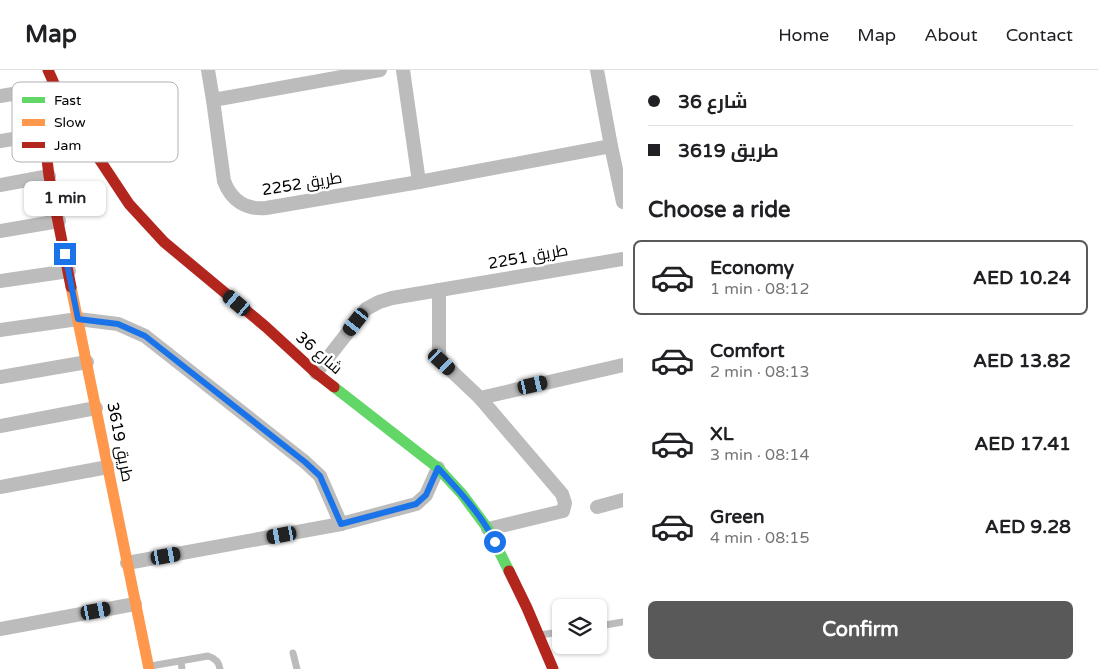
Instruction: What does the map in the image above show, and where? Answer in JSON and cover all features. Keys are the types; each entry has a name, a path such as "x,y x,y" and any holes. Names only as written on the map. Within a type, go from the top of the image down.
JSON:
{"street":[{"name":"شارع 36","path":"48,70 53,82"},
{"name":"طريق 2252","path":"208,70 226,188 234,199 246,206 259,209 419,182 611,146"},
{"path":"213,100 380,70"},
{"path":"403,70 419,182"},
{"path":"596,70 623,202"},
{"name":"طريق 3619","path":"47,162 148,668"},
{"name":"شارع 36","path":"101,162 128,204 164,242 266,327 316,373 438,468 462,494 488,529 527,608 553,669"},
{"path":"0,185 49,176"},
{"path":"0,231 58,221"},
{"name":"طريق 2251","path":"316,373 366,309 379,302 392,298 623,259"},
{"path":"0,281 68,271"},
{"path":"439,290 439,348 442,362 480,398 562,494 565,503 563,511 488,529"},
{"path":"0,330 78,319 118,324 145,336 320,476 341,524"},
{"path":"0,376 86,362"},
{"path":"480,398 623,365"},
{"path":"0,426 96,408"},
{"path":"0,487 108,467"},
{"path":"127,563 341,524 416,504 426,495 438,468"},
{"path":"597,507 623,500"},
{"path":"0,629 135,604"}],"lane":[{"path":"607,625 623,622"},
{"path":"538,635 552,633"},
{"path":"293,653 297,669"},
{"path":"148,668 208,656 219,664 220,669"},
{"path":"181,661 182,669"}],"traffic: fast":[{"path":"334,387 438,468 462,494 488,529 509,571"}],"traffic: slow":[{"path":"71,287 149,669"}],"traffic: jam":[{"path":"48,70 53,82"},
{"path":"47,162 71,287"},
{"path":"101,162 129,204 164,242 266,327 334,387"},
{"path":"509,571 553,669"}],"route":[{"path":"65,254 78,319 118,324 145,336 305,462 320,476 341,524 416,504 426,495 438,468 462,494 488,529 495,542"}]}
